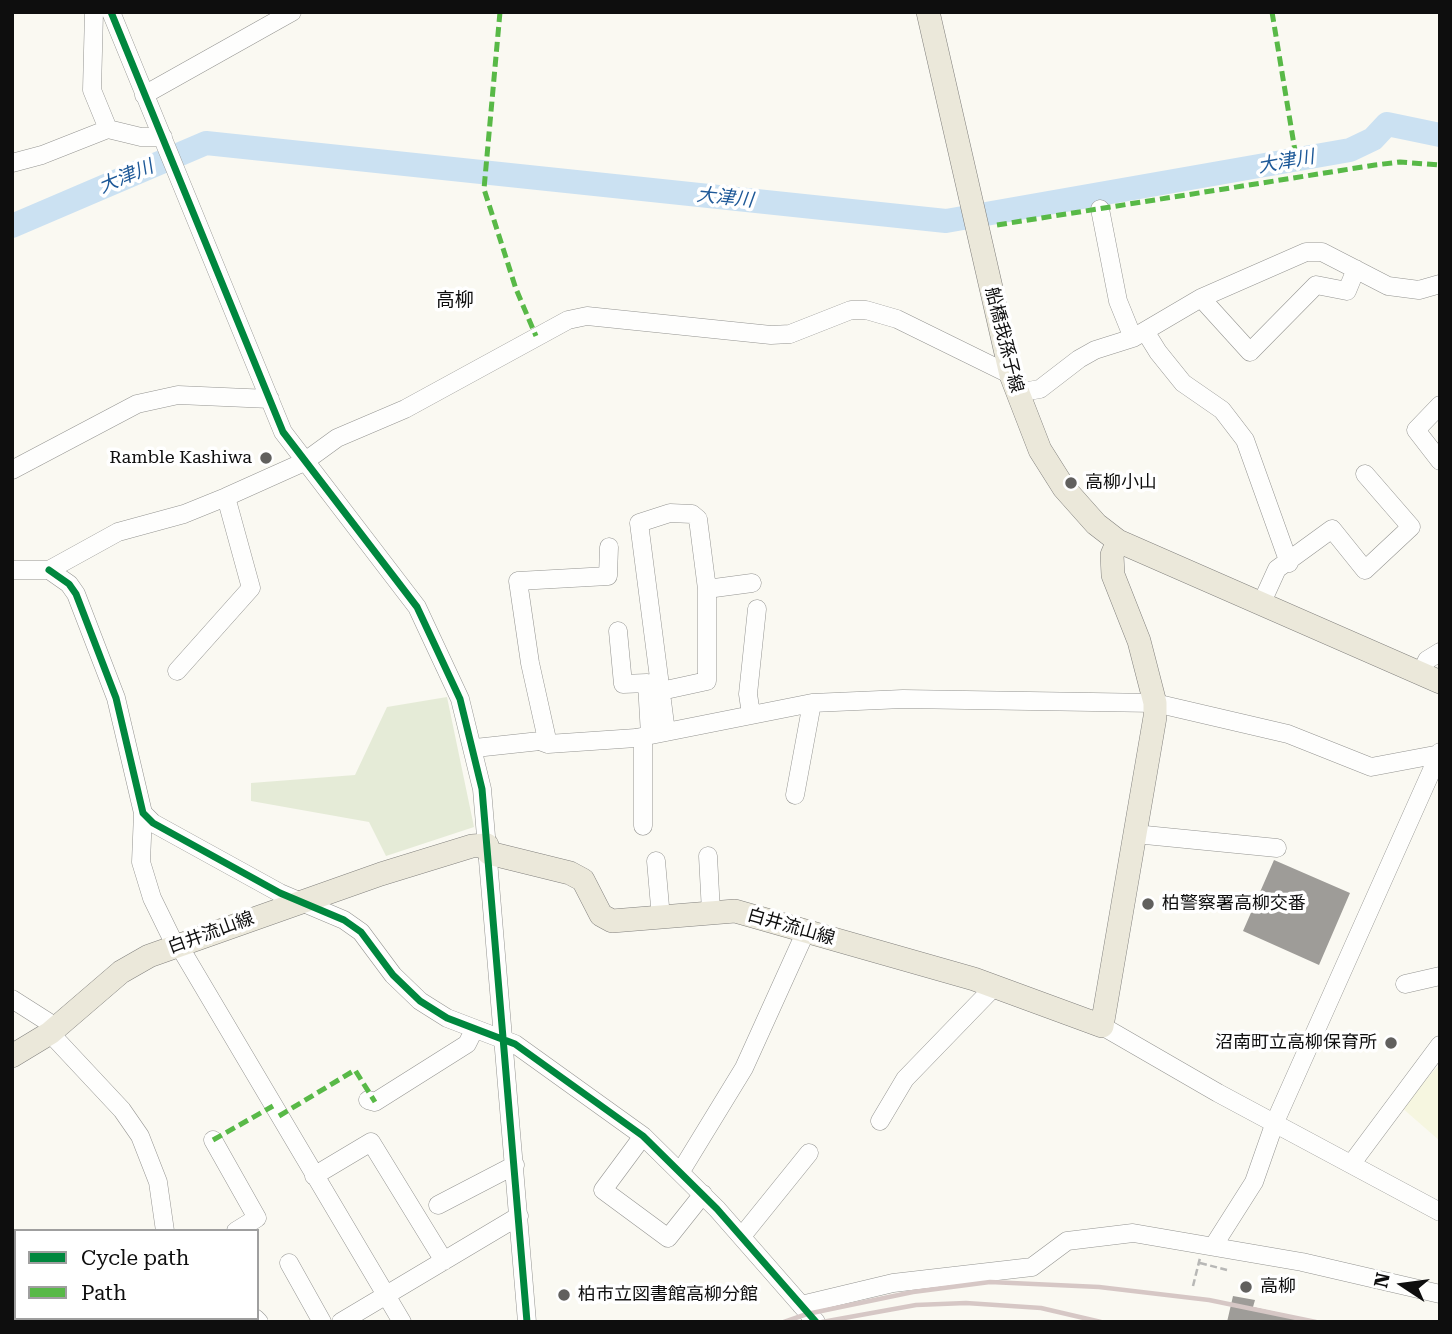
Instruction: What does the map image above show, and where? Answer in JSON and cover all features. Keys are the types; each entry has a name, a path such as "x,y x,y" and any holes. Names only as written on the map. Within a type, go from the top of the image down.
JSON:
{"main road":[{"name":"船橋我孫子線","path":"928,12 1013,384 1040,450 1064,488 1096,524 1118,541 1430,678"},
{"path":"1102,1026 1155,703 1139,641 1113,575 1112,555 1118,541"},
{"name":"白井流山線","path":"12,1056 53,1030 121,972 176,945 472,846 487,845 489,853 583,880 601,915 612,920 735,911 995,986 1102,1026"}],"street":[{"path":"94,12 92,90 108,129"},
{"path":"111,12 283,432 390,568 417,607 447,665 475,748 488,849 527,1322"},
{"path":"144,95 292,12"},
{"path":"12,163 43,155 108,129 164,140"},
{"path":"1100,209 1118,300 1139,334 1158,352 1183,383 1223,410 1245,440 1289,562"},
{"path":"12,570 49,570 118,532 184,513 226,497 304,462 329,443 405,409 553,327 587,316 771,335 804,331 851,310 881,312 1013,384 1040,389 1079,359 1139,334 1201,298 1306,252 1322,252 1388,286 1419,290 1440,284"},
{"path":"1201,298 1250,352 1316,285 1346,291 1356,269"},
{"path":"12,471 106,418 147,401 189,395 270,399"},
{"path":"1440,405 1416,430 1440,461"},
{"path":"1262,602 1277,569 1332,529 1365,570 1411,527 1365,474"},
{"path":"177,671 251,588 226,497"},
{"path":"643,826 653,734 661,691 639,523 670,513 692,514 698,519 707,589 707,681 661,691"},
{"path":"548,744 530,663 518,581 608,576 609,547"},
{"path":"76,594 77,565 84,549"},
{"path":"49,570 69,584 76,594 116,698 143,813 141,862 152,898 176,945 402,1322"},
{"path":"707,589 752,583"},
{"path":"751,713 748,694 757,609"},
{"path":"618,631 623,684 647,683 653,734"},
{"path":"1430,678 1427,660 1440,652"},
{"path":"475,748 653,734 812,703 903,699 1155,703 1289,734 1371,766 1440,753"},
{"path":"795,795 812,703"},
{"path":"1208,1245 1254,1182 1275,1122 1440,753"},
{"path":"143,813 180,840 344,920 361,932 393,975 420,1001 474,1030 504,1039 643,1136 703,1194 816,1322"},
{"path":"1135,834 1277,848"},
{"path":"708,856 711,912"},
{"path":"656,860 661,918"},
{"path":"681,1171 744,1068 806,931"},
{"path":"1405,984 1440,976"},
{"path":"880,1121 905,1079 995,986"},
{"path":"12,999 53,1030 122,1110 140,1136 158,1182 165,1229"},
{"path":"1102,1026 1440,1212"},
{"path":"368,1100 375,1102 467,1044 474,1030"},
{"path":"1352,1163 1440,1045"},
{"path":"643,1136 603,1190 668,1238 703,1194"},
{"path":"213,1140 257,1218 239,1229"},
{"path":"314,1176 371,1142 444,1261"},
{"path":"742,1236 809,1153"},
{"path":"438,1205 515,1165"},
{"path":"341,1322 519,1216"},
{"path":"801,1305 893,1283 1032,1267 1067,1241 1133,1233 1208,1245 1440,1294"},
{"path":"289,1263 321,1322"}],"path":[{"path":"1193,1286 1199,1263 1208,1245"},
{"path":"1199,1263 1227,1270"}],"green space":[{"path":"447,697 474,827 386,856 369,822 251,801 251,783 355,775 387,707"},
{"path":"1440,1064 1440,1141 1401,1107"}],"building":[{"path":"1274,860 1350,893 1319,965 1243,931"},
{"name":"高柳","path":"1233,1296 1255,1300 1253,1307 1298,1317 1297,1322 1227,1322"}],"waterway":[{"name":"大津川","path":"12,226 206,143 946,221 1350,150 1373,139 1387,124 1440,135"}],"railway":[{"path":"784,1322 807,1314 913,1292 990,1282 1099,1287 1209,1300 1316,1322"},
{"path":"822,1322 916,1305 966,1303 1041,1308 1101,1322"}],"marked path":[{"path":"500,12 484,189 516,289 536,336"},
{"path":"1272,12 1299,175"},
{"path":"997,225 1375,165 1400,162 1440,165"},
{"path":"279,1116 355,1070 375,1102"},
{"path":"213,1140 273,1106"}],"cycle path":[{"path":"111,12 283,432 417,607 460,699 482,789 527,1322"},
{"path":"49,570 69,584 76,594 116,698 143,813 153,823 280,893 344,920 361,932 393,975 420,1001 447,1018 515,1044 643,1136 717,1209 816,1322"}],"place":[{"name":"Ramble Kashiwa","path":"266,458"},
{"name":"高柳小山","path":"1071,483"},
{"name":"柏警察署高柳交番","path":"1148,904"},
{"name":"沼南町立高柳保育所","path":"1391,1043"},
{"name":"高柳","path":"1246,1287"},
{"name":"柏市立図書館高柳分館","path":"564,1295"}],"district":[{"name":"高柳","path":"455,300"}]}
